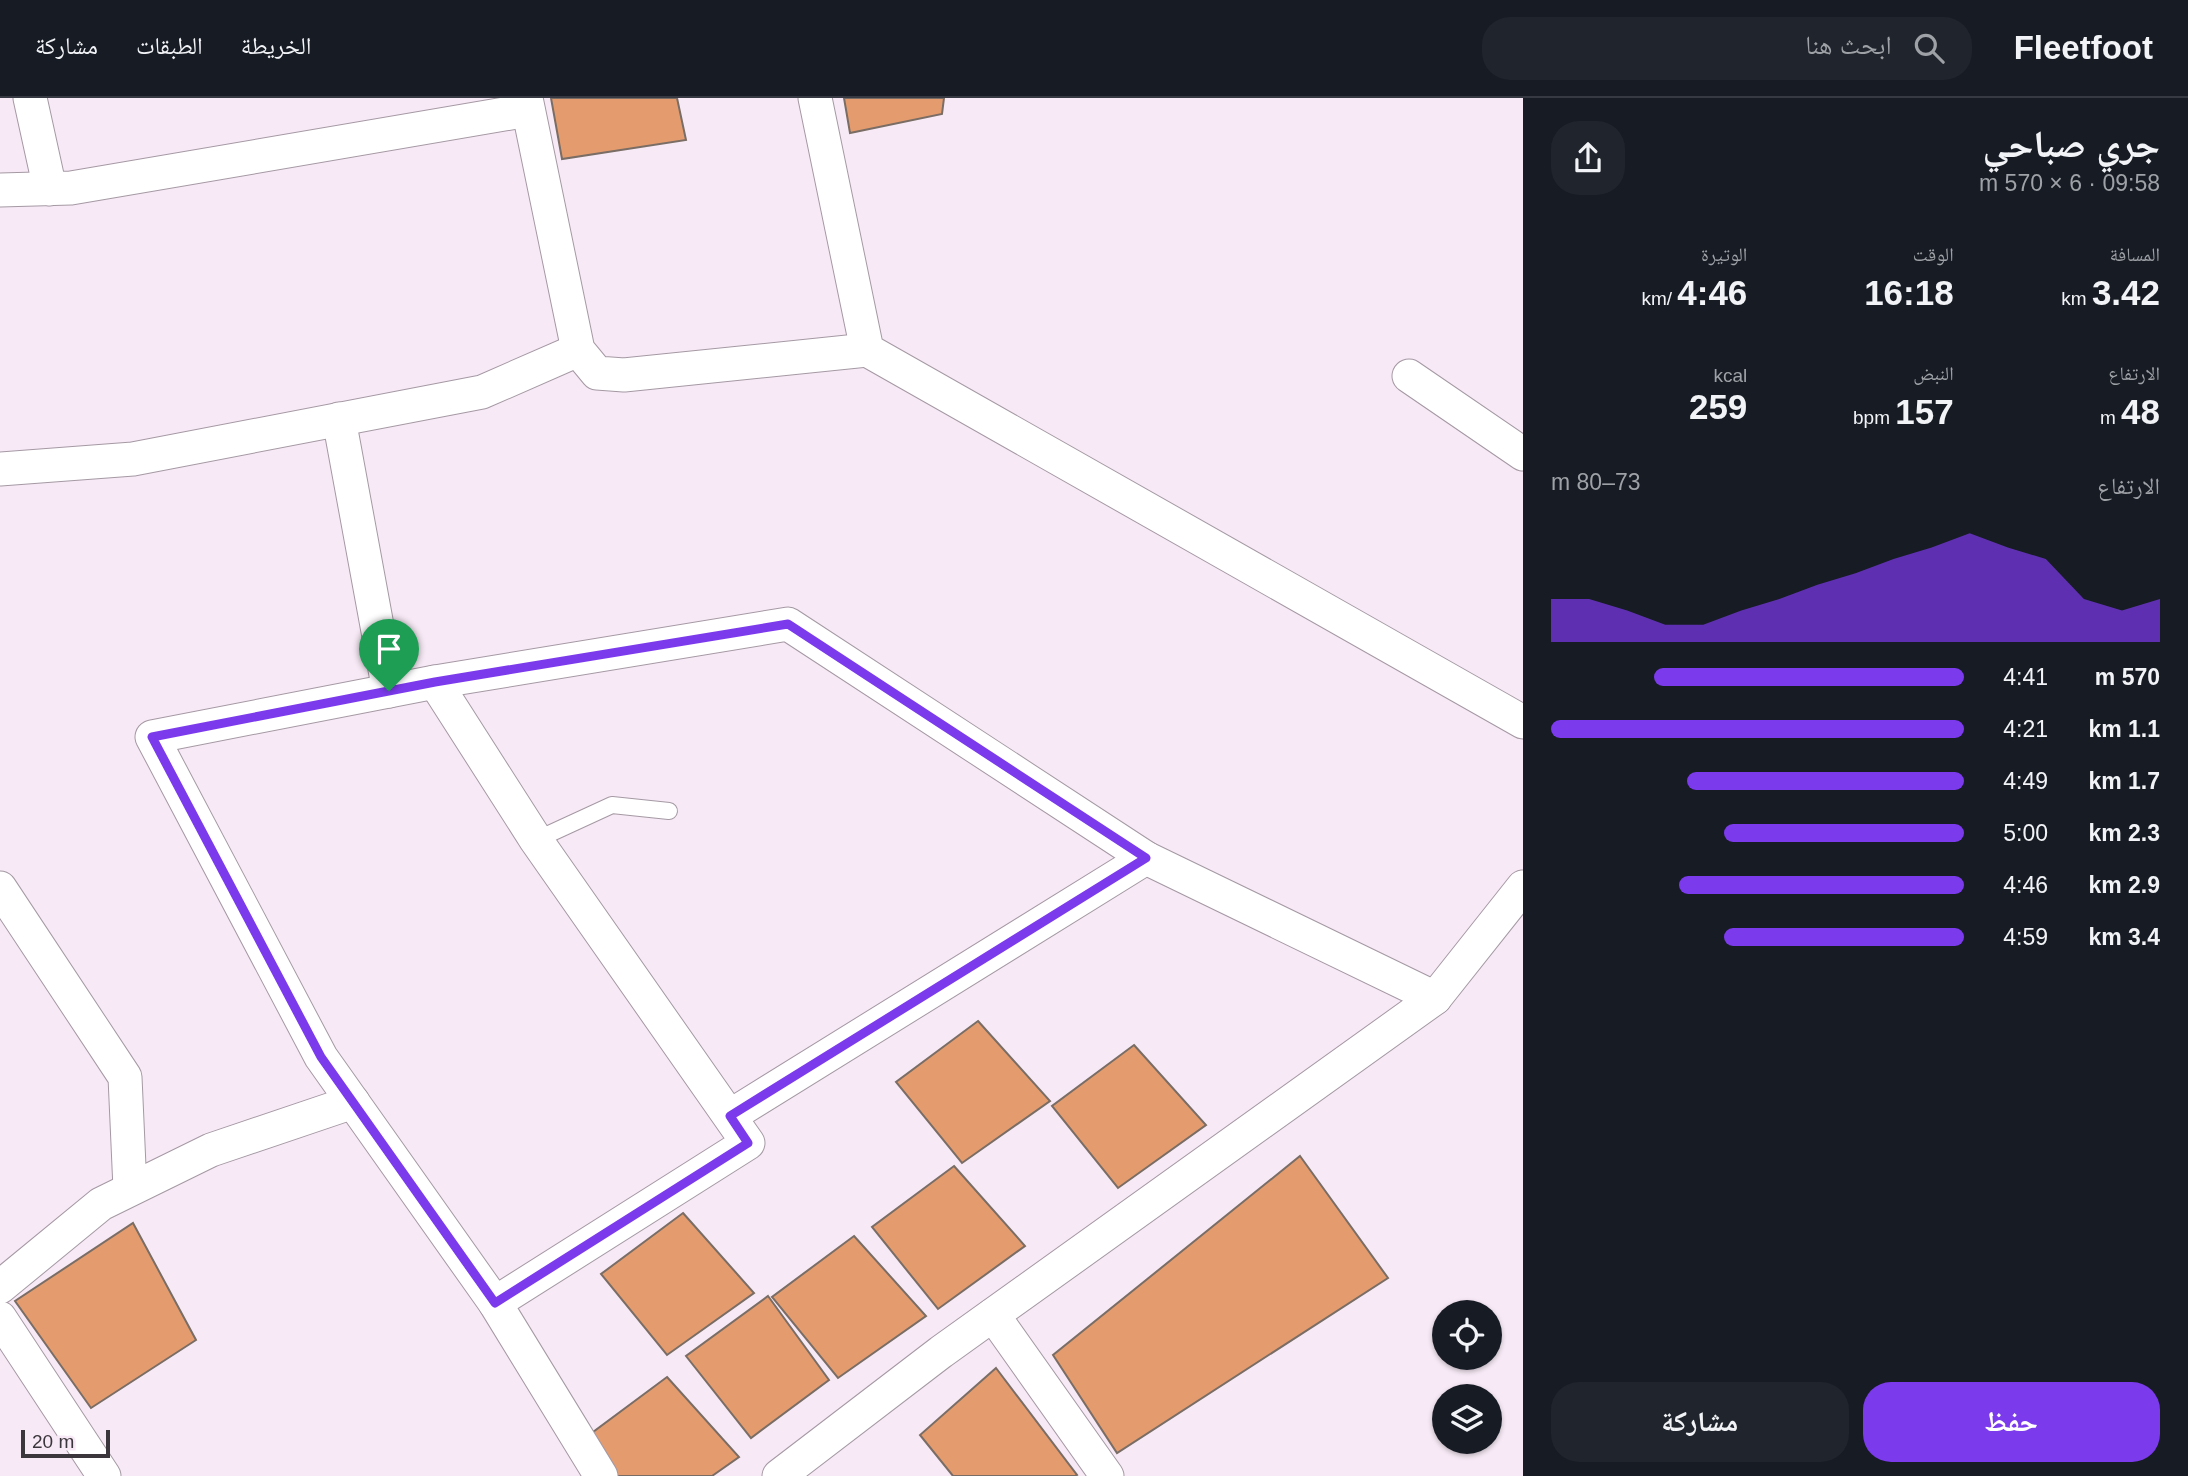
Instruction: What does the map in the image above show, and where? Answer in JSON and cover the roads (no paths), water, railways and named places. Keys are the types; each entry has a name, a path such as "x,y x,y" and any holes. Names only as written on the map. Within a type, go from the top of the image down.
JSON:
{"street":[{"path":"30,98 50,188"},
{"path":"815,98 867,351"},
{"path":"0,190 71,188 527,104 578,350 597,373 624,375 867,351 1523,722"},
{"path":"0,469 133,459 482,392 578,350"},
{"path":"1409,376 1523,454"},
{"path":"339,419 389,691"},
{"path":"601,1476 495,1303 321,1057 152,737 435,682 788,624 1146,858 1435,998"},
{"path":"435,682 537,840 748,1143 495,1303"},
{"path":"730,1116 1146,858"},
{"path":"779,1476 993,1315 1435,998 1523,887"},
{"path":"0,888 125,1077 130,1189"},
{"path":"0,1287 101,1204 211,1150 353,1102"},
{"path":"993,1315 1107,1476"},
{"path":"0,1318 104,1476"}],"lane":[{"path":"537,840 612,806 669,811"}]}
